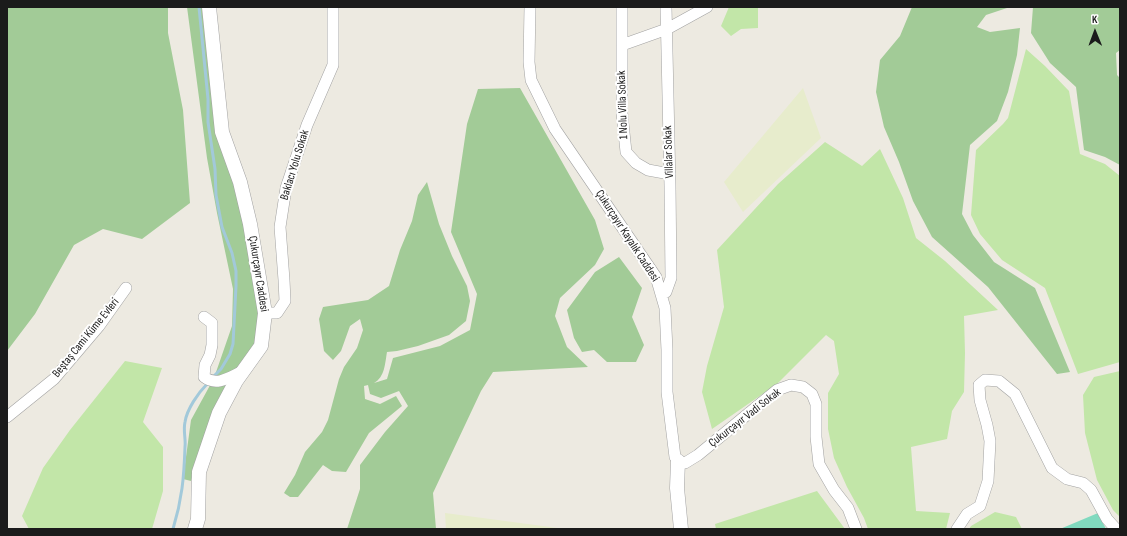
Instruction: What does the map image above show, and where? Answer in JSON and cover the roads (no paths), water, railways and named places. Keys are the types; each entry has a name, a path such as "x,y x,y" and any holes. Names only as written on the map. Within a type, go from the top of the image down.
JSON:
{"street":[{"name":"Çukurçayır Caddesi","path":"195,529 198,519 199,472 219,413 236,381 261,346 265,313 250,224 242,189 222,132 209,7"},
{"name":"Baklacı Yolu Sokak","path":"265,313 277,313 285,301 280,227 283,204 286,188 307,125 333,65 333,7"},
{"name":"Çukurçayır Kayalık Caddesi","path":"530,7 529,62 531,80 555,129 656,277 661,292 665,308 667,392 675,457 678,461 677,488 681,529"},
{"name":"1 Nolu Villa Sokak","path":"622,7 622,113 626,152 636,164 648,170 670,174"},
{"name":"Villalar Sokak","path":"661,292 666,292 671,278 666,7"},
{"path":"622,45 667,29 707,7"},
{"name":"Beştaş Cami Küme Evleri","path":"7,417 54,379 99,326 126,288"},
{"path":"204,318 212,323 212,336 210,355 205,364 204,376 208,380 217,382 243,371"},
{"path":"957,529 966,514 980,506 988,481 990,441 980,400 979,385 985,380 998,381 1015,394 1052,468 1067,479 1083,483 1091,490 1107,519 1116,529"},
{"name":"Çukurçayır Vadi Sokak","path":"678,461 686,463 698,455 777,390 791,385 803,387 812,394 816,404 816,437 819,464 834,490 848,508 856,529"}],"waterway":[{"path":"199,7 208,99 208,122 215,169 216,195 222,227 232,253 236,271 233,344 230,354 221,369 211,379"},
{"path":"173,529 179,508 182,488 185,444 184,425 188,412 194,401 200,391 208,383"}]}
